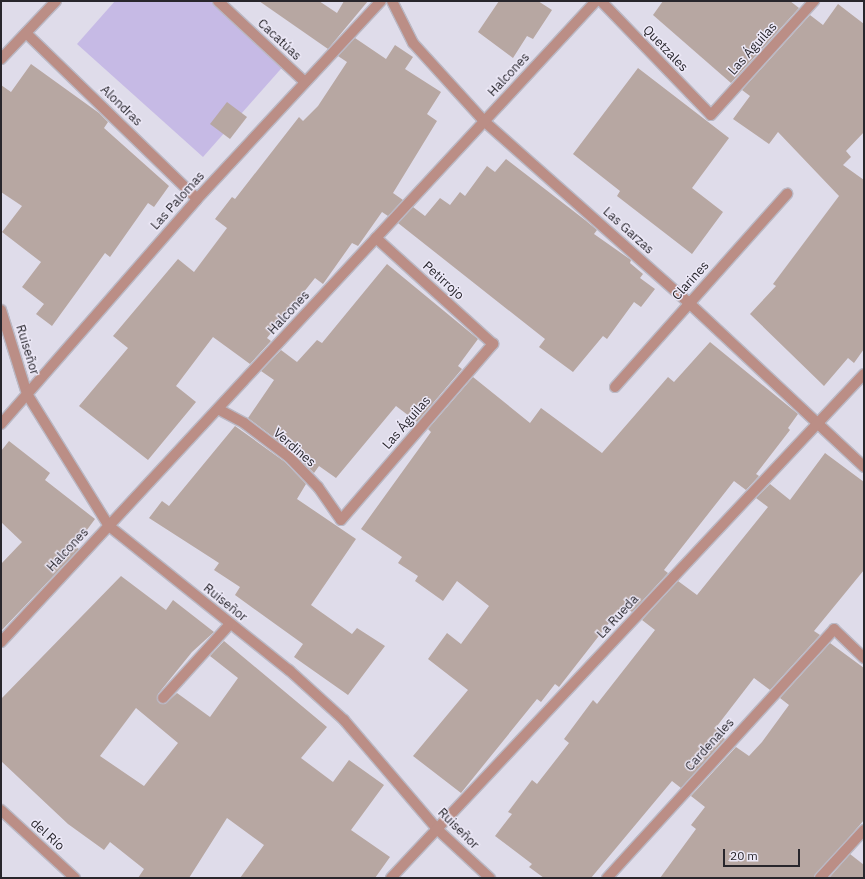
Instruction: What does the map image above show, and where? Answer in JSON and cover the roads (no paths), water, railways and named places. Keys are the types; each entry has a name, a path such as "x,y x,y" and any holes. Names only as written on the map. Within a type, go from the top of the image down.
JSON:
{"street":[{"path":"1,60 56,1"},
{"name":"Cacatúas","path":"218,1 305,82"},
{"name":"Las Palomas","path":"1,424 197,199 381,1"},
{"name":"Las Garzas","path":"392,1 413,43 484,121 689,303 864,467"},
{"name":"Halcones","path":"1,642 596,1"},
{"name":"Quetzales","path":"601,1 711,115"},
{"name":"Las Águilas","path":"711,115 814,1"},
{"name":"Alondras","path":"26,33 197,199"},
{"name":"Clarines","path":"615,387 787,194"},
{"name":"Petirrojo","path":"376,238 494,344"},
{"name":"Ruiseñor","path":"1,310 27,394 109,526 289,670 344,720 437,829 490,878"},
{"name":"Las Águilas","path":"341,520 494,344"},
{"name":"La Rueda","path":"391,878 818,425 864,374"},
{"name":"Verdines","path":"218,409 244,423 289,457 318,487 341,520"},
{"path":"163,698 230,624"},
{"name":"Cardenales","path":"607,878 834,629 864,658"},
{"name":"del Río","path":"1,810 75,878"},
{"path":"820,878 864,830"}]}
